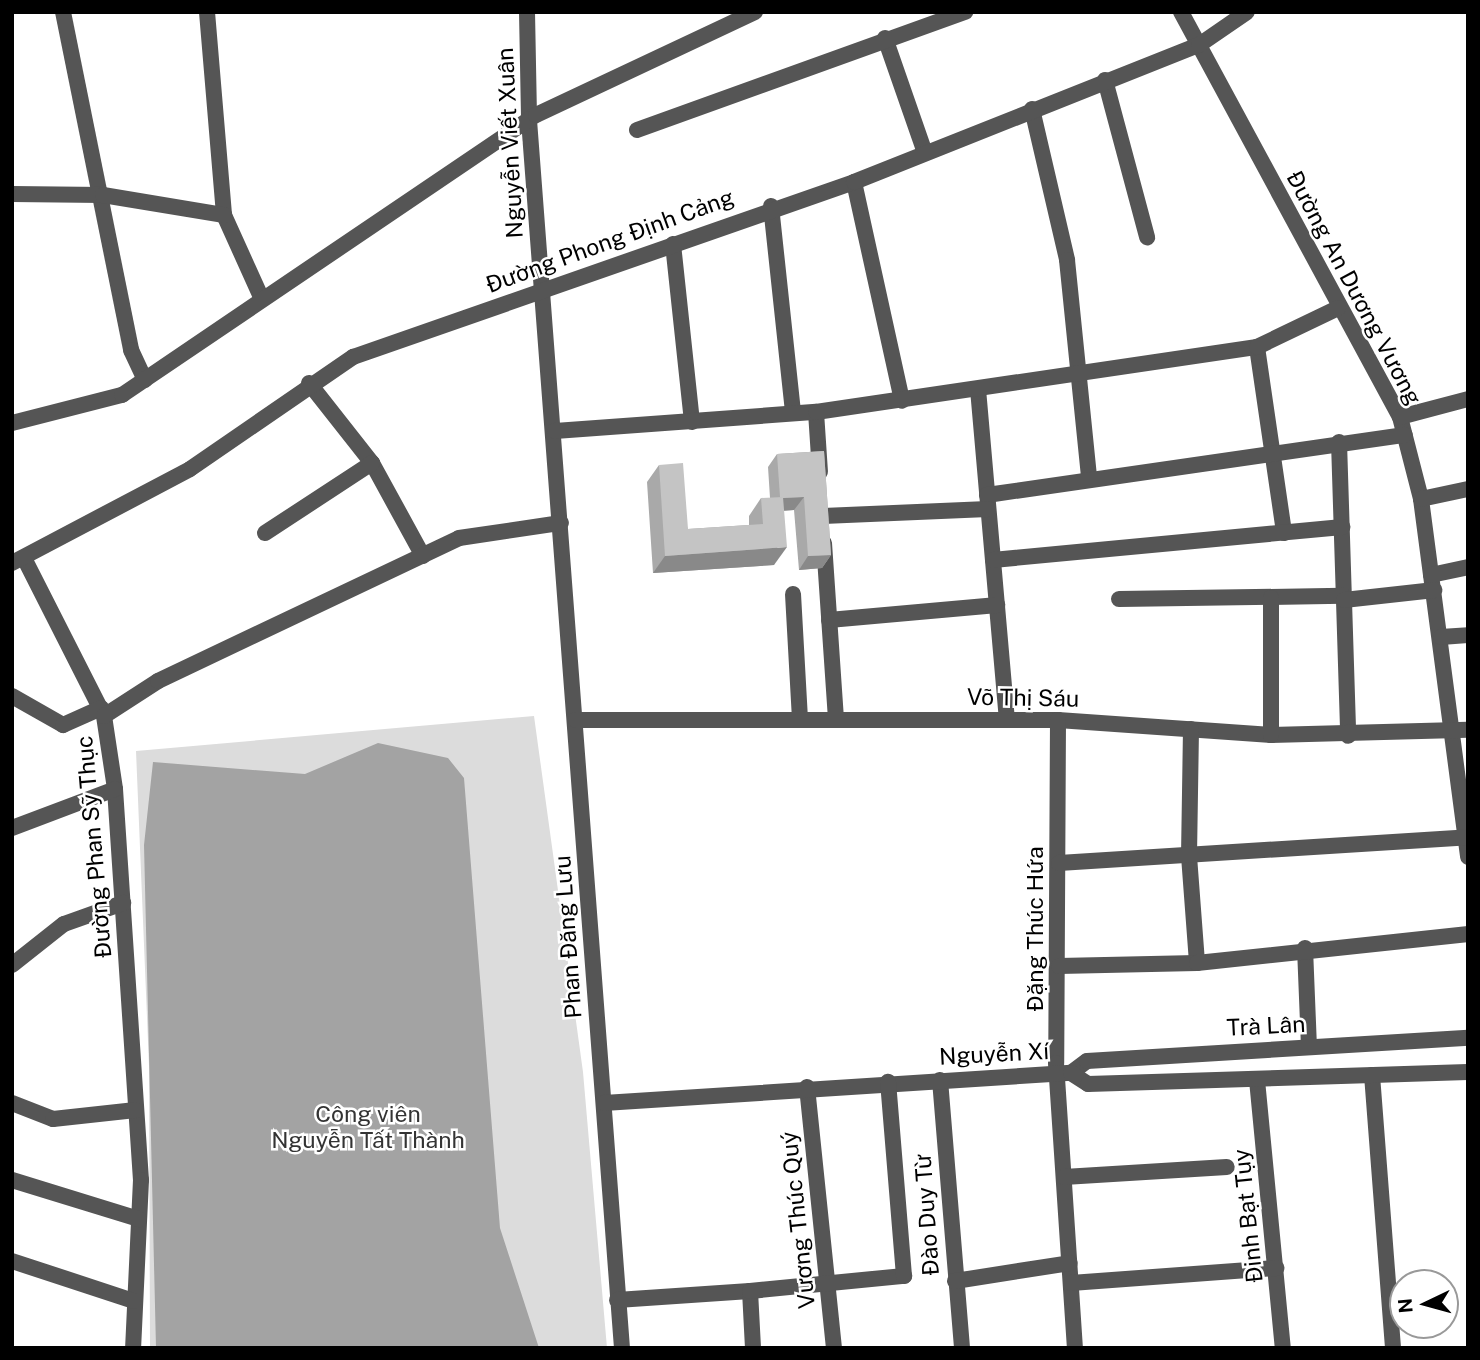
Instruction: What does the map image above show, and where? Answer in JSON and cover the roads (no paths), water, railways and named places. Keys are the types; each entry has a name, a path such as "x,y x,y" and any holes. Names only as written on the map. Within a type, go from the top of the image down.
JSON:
{"street":[{"path":"63,12 103,195 131,350 145,380"},
{"path":"206,12 224,215 262,299"},
{"name":"Nguyễn Viết Xuân","path":"527,12 529,121 561,523"},
{"path":"12,423 93,406 145,380 529,121 755,12"},
{"path":"637,130 885,38 965,12"},
{"name":"Đường An Dương Vương","path":"1181,12 1338,308 1400,417 1421,499 1441,637 1461,730 1468,857"},
{"name":"Đường Phong Định Cảng","path":"18,561 190,470 309,383 399,338 542,293 771,206 854,181 924,150 1199,46 1247,12"},
{"path":"885,38 924,150"},
{"path":"1105,80 1147,237"},
{"path":"1032,109 1055,188 1080,369 1089,477"},
{"path":"854,181 902,401"},
{"path":"12,194 103,195 224,215"},
{"path":"771,206 793,413"},
{"path":"674,244 691,422"},
{"path":"555,431 816,412 978,389 1080,369 1257,347 1338,308"},
{"path":"1257,347 1284,533"},
{"path":"309,383 372,463 423,556"},
{"path":"978,389 1007,720"},
{"path":"1400,417 1468,398"},
{"path":"816,412 836,718"},
{"path":"822,503 988,502 1089,477 1405,435"},
{"path":"1339,442 1348,736"},
{"path":"265,533 372,463"},
{"path":"1421,499 1468,489"},
{"name":"Đường Phan Sỹ Thục","path":"133,1348 139,1219 136,1110 115,789 103,712 158,681 459,538 561,523"},
{"name":"Phan Đăng Lưu","path":"561,523 622,1348"},
{"path":"993,560 1342,527"},
{"path":"16,707 63,724 103,712 18,561"},
{"path":"1119,599 1343,598 1433,583 1468,567"},
{"path":"793,594 800,719"},
{"path":"1271,598 1271,735"},
{"path":"829,620 997,605"},
{"path":"1441,637 1468,635"},
{"name":"Võ Thị Sáu","path":"576,720 1058,720 1271,735 1348,736 1461,730"},
{"name":"Đặng Thúc Hứa","path":"1058,720 1059,966 1065,1074 1064,1177 1075,1348"},
{"path":"1191,729 1189,856 1197,963"},
{"path":"12,828 115,789"},
{"path":"1059,863 1467,837"},
{"path":"12,965 64,925 123,903"},
{"path":"1059,966 1197,963 1304,948 1468,933"},
{"path":"1304,948 1308,1047"},
{"name":"Trà Lân","path":"1065,1074 1087,1061 1468,1038"},
{"name":"Nguyễn Xí","path":"604,1103 807,1087 1065,1074 1088,1084 1468,1072"},
{"path":"1371,1075 1393,1348"},
{"name":"Đào Duy Từ","path":"940,1080 962,1348"},
{"name":"Đinh Bạt Tụy","path":"1257,1080 1283,1348"},
{"path":"617,1300 896,1280 907,1271 888,1082"},
{"name":"Vương Thúc Quý","path":"807,1087 834,1348"},
{"path":"12,1104 53,1119 136,1110"},
{"path":"1064,1177 1227,1167"},
{"path":"12,1180 139,1219"},
{"path":"12,1261 134,1301"},
{"path":"955,1280 1070,1263"},
{"path":"1071,1283 1276,1268"},
{"path":"750,1291 753,1348"}],"park label":[{"name":"Công viên Nguyễn Tất Thành","path":"368,1127"}]}
